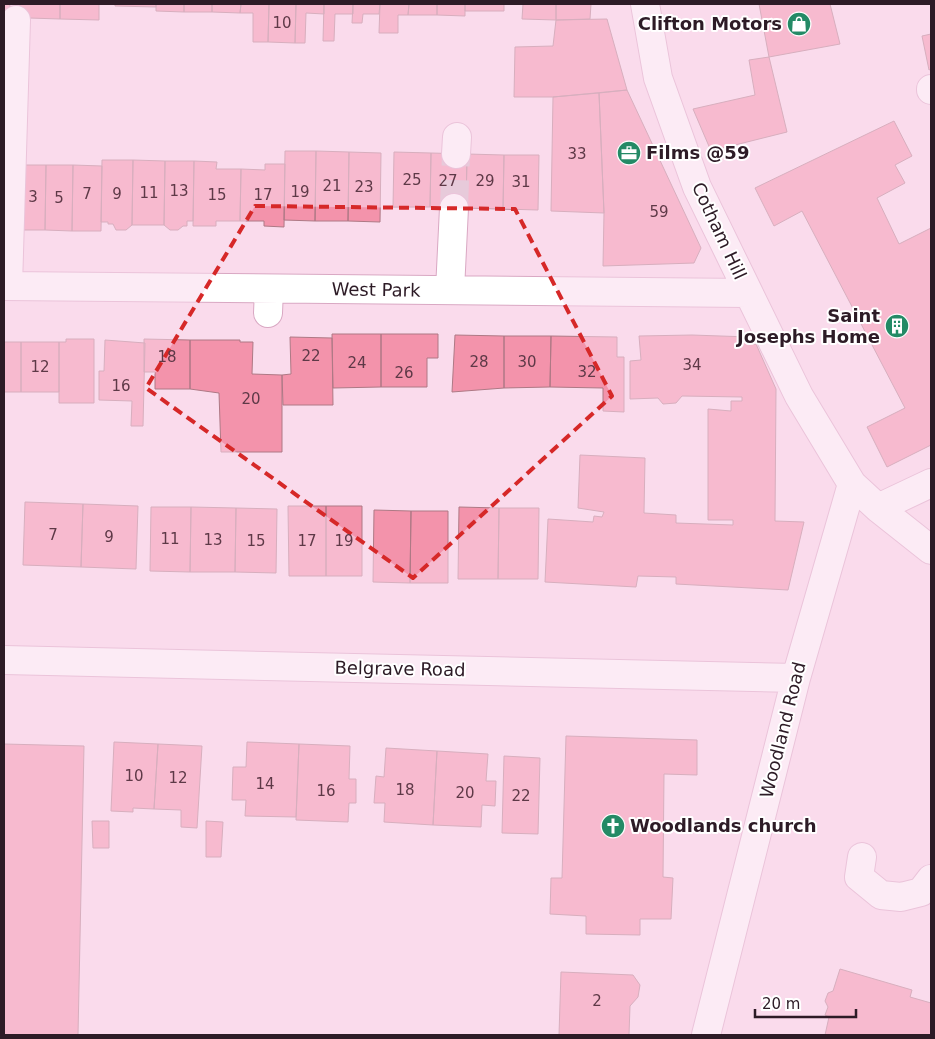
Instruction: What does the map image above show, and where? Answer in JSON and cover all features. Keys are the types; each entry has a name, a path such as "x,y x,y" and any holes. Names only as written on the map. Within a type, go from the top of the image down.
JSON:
{"street":[{"name":"Cotham Hill","path":"645,4 658,78 697,187 799,396 852,484 878,508 931,550"},
{"path":"6,286 16,20"},
{"path":"450,290 454,208"},
{"name":"West Park","path":"6,286 268,301 450,290 748,293"},
{"path":"878,508 931,483"},
{"name":"Woodland Road","path":"706,1035 796,678 852,484"},
{"name":"Belgrave Road","path":"4,660 796,678"},
{"path":"862,857 859,877 881,895 901,897 921,892 931,880"}],"highlighted area":[{"path":"255,206 515,209 612,396 413,578 146,388"}],"building":[{"path":"4,4 10,4 8,22 4,21"},
{"path":"20,4 60,4 60,19 19,16"},
{"path":"60,4 99,4 99,20 60,19"},
{"path":"115,4 156,4 156,7 115,6"},
{"path":"156,4 184,4 184,12 156,11"},
{"path":"184,4 212,4 212,12 184,12"},
{"path":"212,4 241,4 240,13 212,12"},
{"path":"241,4 269,4 268,42 253,42 253,13 240,13"},
{"path":"269,4 296,4 295,43 268,42"},
{"path":"296,4 324,4 324,14 306,13 305,43 295,43"},
{"path":"324,4 353,4 353,14 335,14 334,41 323,41"},
{"path":"353,4 380,4 379,14 363,14 362,23 352,23"},
{"path":"380,4 409,4 408,15 398,15 398,33 379,33"},
{"path":"409,4 437,4 437,15 408,15"},
{"path":"437,4 465,4 465,16 437,15"},
{"path":"465,4 504,4 504,11 465,11"},
{"path":"523,4 556,4 556,20 522,19"},
{"path":"556,4 591,4 590,19 556,20"},
{"name":"Clifton Motors","path":"759,4 830,4 840,44 769,57"},
{"path":"607,19 627,90 553,97 514,97 515,47 553,46 556,20"},
{"path":"931,34 931,69 929,70 922,36"},
{"name":"Films @59","path":"769,57 787,132 711,151 693,109 755,95 749,60"},
{"name":"Films @59","path":"627,90 701,248 694,263 603,266 604,213 599,93"},
{"path":"599,93 604,213 551,211 553,97"},
{"name":"Saint Josephs Home","path":"894,121 912,156 895,165 905,183 877,198 899,244 931,228 931,445 887,467 867,427 905,408 802,211 774,226 755,188"},
{"path":"285,151 316,151 315,221 284,220"},
{"path":"316,151 349,152 348,221 315,221"},
{"path":"349,152 381,153 380,222 348,221"},
{"path":"394,152 431,153 430,207 393,207"},
{"path":"431,153 467,154 466,208 430,207"},
{"path":"467,154 504,155 503,209 466,208"},
{"path":"504,155 539,155 538,210 503,209"},
{"path":"102,160 133,160 132,225 126,230 116,230 113,224 101,222"},
{"path":"133,160 165,161 164,225 132,225"},
{"path":"165,161 194,161 193,221 187,221 187,226 183,226 178,230 170,230 164,225"},
{"path":"194,161 217,162 216,169 241,169 240,221 216,221 216,226 193,226"},
{"path":"265,164 285,164 284,227 264,226 264,221 240,221 241,169 265,170"},
{"path":"21,165 46,165 45,230 20,230"},
{"path":"46,165 73,165 72,231 45,230"},
{"path":"73,165 102,166 101,231 72,231"},
{"path":"332,334 381,334 381,387 333,388"},
{"path":"381,334 438,334 438,358 427,358 427,387 381,387"},
{"path":"455,335 504,336 504,388 452,392"},
{"path":"504,336 551,336 550,387 504,388"},
{"path":"551,336 617,337 617,357 624,357 624,412 603,411 603,388 550,387"},
{"path":"639,336 749,337 749,344 756,344 776,389 775,521 804,522 788,590 676,584 676,577 638,576 636,587 545,582 548,519 593,522 594,516 602,517 604,512 578,508 580,455 645,458 644,513 676,515 676,523 733,525 733,520 708,520 708,409 731,411 731,401 742,401 742,397 682,396 676,403 663,404 658,398 630,399 630,361 641,360"},
{"path":"290,337 332,338 333,405 283,405 282,375 291,374"},
{"path":"66,339 94,339 94,403 59,403 59,342 66,342"},
{"path":"144,339 190,340 190,389 155,389 155,372 144,372"},
{"path":"105,340 145,343 143,426 131,426 132,401 99,400 99,371 104,371"},
{"path":"190,340 240,340 240,342 253,342 252,374 282,375 282,452 221,452 219,393 190,389"},
{"path":"4,342 21,342 21,392 4,392"},
{"path":"21,342 59,342 59,392 21,392"},
{"path":"25,502 83,504 81,567 23,565"},
{"path":"83,504 138,506 136,569 81,567"},
{"path":"288,506 326,506 326,576 289,576"},
{"path":"326,506 362,506 362,576 326,576"},
{"path":"151,507 191,507 190,572 150,571"},
{"path":"191,507 236,508 235,572 190,572"},
{"path":"459,507 499,508 498,579 458,579"},
{"path":"236,508 277,509 276,573 235,572"},
{"path":"499,508 539,508 538,579 498,579"},
{"path":"374,510 411,511 410,583 373,582"},
{"path":"411,511 448,511 448,583 410,583"},
{"name":"Woodlands church","path":"566,736 697,740 697,775 664,774 663,877 673,878 671,919 640,919 640,935 586,934 586,916 550,914 551,878 562,878"},
{"path":"114,742 158,744 154,809 133,808 133,812 111,811"},
{"path":"247,742 299,744 296,817 245,816 246,800 232,800 233,767 246,767"},
{"path":"4,744 84,746 78,1035 4,1035"},
{"path":"158,744 202,746 197,828 181,827 181,810 154,809"},
{"path":"299,744 350,746 349,779 356,779 356,803 349,803 348,822 296,820"},
{"path":"386,748 437,751 433,825 384,822 385,803 374,803 376,776 384,777"},
{"path":"437,751 488,754 486,781 496,781 495,806 482,805 481,827 433,825"},
{"path":"504,756 540,758 538,834 502,833"},
{"path":"92,821 109,821 109,848 93,848"},
{"path":"206,821 223,822 221,857 206,857"},
{"path":"840,969 912,990 910,997 931,1003 931,1035 825,1035 829,1017 825,1015 828,1007 825,1001 828,993 833,991"},
{"path":"561,972 633,975 640,985 638,997 630,1006 629,1035 559,1035"}],"tunnel":[{"path":"454,208 456,154"}],"place":[{"name":"Clifton Motors","path":"799,24"},
{"name":"Films @59","path":"629,153"},
{"name":"Saint Josephs Home","path":"897,326"},
{"name":"Woodlands church","path":"613,826"}]}
